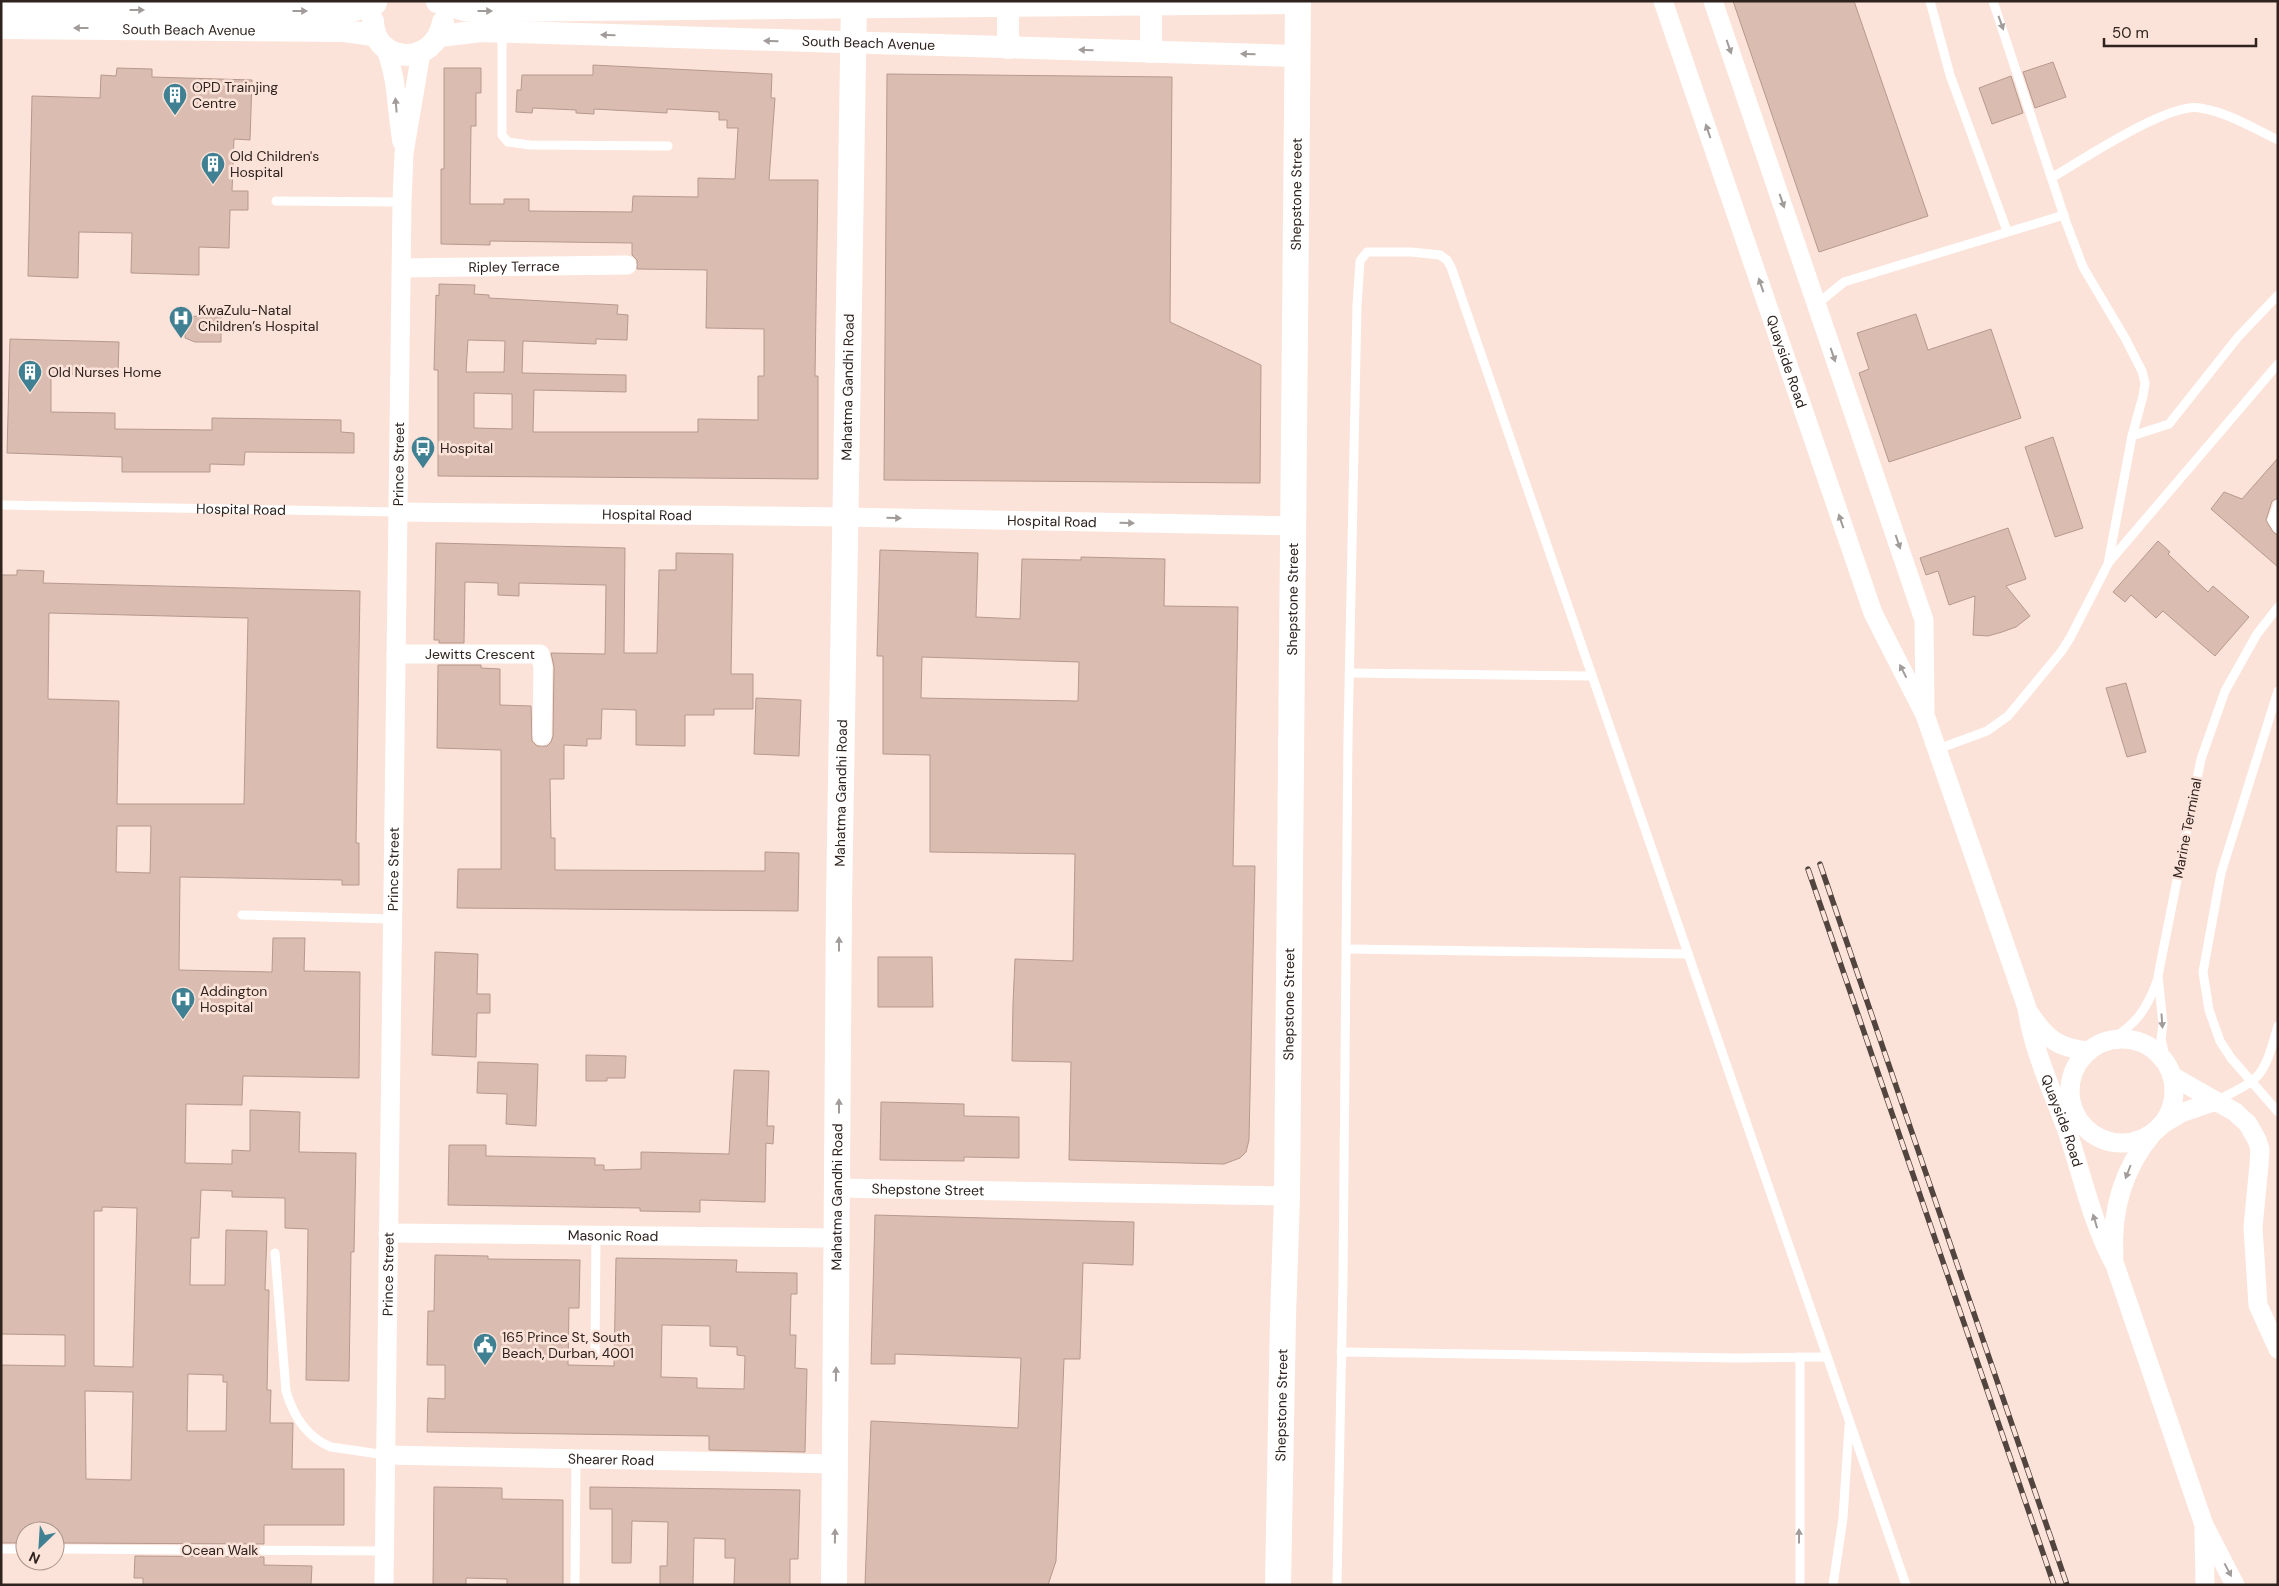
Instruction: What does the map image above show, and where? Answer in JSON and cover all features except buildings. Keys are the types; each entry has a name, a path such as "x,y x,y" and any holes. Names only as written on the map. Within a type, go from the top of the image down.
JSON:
{"main road":[{"name":"Shepstone Street","path":"1278,1585 1282,1318 1287,1196 1298,2"},
{"name":"Mahatma Gandhi Road","path":"834,1585 839,902 855,44 854,4"}],"street":[{"name":"Quayside Road","path":"1663,1 1873,613 1925,714 2027,1008 2030,1031 2068,1135 2102,1242 2115,1265 2204,1524 2235,1585"},
{"name":"Quayside Road","path":"1713,1 1924,620 1925,714"},
{"path":"377,2 372,23 379,41"},
{"name":"South Beach Avenue","path":"1,9 344,11 355,10 377,2"},
{"path":"437,2 471,11 854,4 1008,6 1298,2"},
{"path":"421,53 432,46 440,36 443,23 442,10 437,2"},
{"path":"1151,5 1151,52"},
{"path":"1008,6 1008,48"},
{"name":"South Beach Avenue","path":"1,28 344,31 379,41 395,53 408,56 421,53"},
{"name":"South Beach Avenue","path":"440,36 469,32 502,32 1297,56"},
{"name":"Prince Street","path":"379,41 393,69 397,113 404,153"},
{"name":"Prince Street","path":"384,1585 402,202 404,153 421,53"},
{"name":"Ripley Terrace","path":"402,268 628,266"},
{"name":"Hospital Road","path":"398,512 845,517 1292,526"},
{"name":"Jewitts Crescent","path":"396,654 540,654 543,667 542,736"},
{"path":"2027,1008 2042,1032 2053,1041 2065,1047 2088,1051"},
{"path":"2068,1135 2071,1079 2077,1063 2088,1051 2111,1040 2128,1039 2143,1043 2157,1052 2169,1070 2174,1093 2170,1110 2132,1163 2118,1200 2112,1232 2115,1265"},
{"path":"2169,1070 2248,1124 2260,1149 2253,1227 2254,1264 2258,1305 2275,1341"},
{"path":"2047,1076 2071,1101 2079,1121 2091,1133 2106,1140 2123,1142 2139,1140 2181,1113 2216,1101"},
{"name":"Shepstone Street","path":"838,1188 1287,1196"},
{"name":"Masonic Road","path":"388,1233 837,1238"},
{"name":"Shearer Road","path":"386,1455 836,1464"},
{"name":"Quayside Road","path":"2204,1524 2205,1585"}],"lane":[{"path":"1930,1 1950,75 2007,231"},
{"path":"1993,1 2064,215 2083,266 2142,371 2144,383 2143,396 2132,436 2108,564"},
{"path":"502,32 502,135 508,142 530,145 668,146"},
{"path":"2052,177 2130,133 2173,111 2186,107 2199,107 2225,115 2278,140"},
{"path":"276,201 402,202"},
{"path":"1816,306 1844,282 2064,215"},
{"path":"1337,1585 1347,949 1349,673 1357,305 1360,261 1365,253 1380,251 1440,255 1447,260 1451,267 1906,1585"},
{"path":"2132,436 2169,424 2238,337 2278,296"},
{"path":"1938,749 1987,731 2008,716 2061,652 2108,564 2278,364"},
{"path":"2278,504 2272,515 2272,520 2278,529"},
{"name":"Hospital Road","path":"1,505 398,512"},
{"name":"Marine Terminal","path":"2169,1070 2161,1039 2163,1024 2158,976 2201,759 2225,691 2257,634 2278,607"},
{"path":"1349,673 1592,676"},
{"path":"2278,691 2221,872 2204,972 2209,1010 2220,1041 2231,1058 2278,1112"},
{"path":"242,915 393,919"},
{"path":"1347,949 1688,954"},
{"path":"2111,1040 2128,1029 2137,1020 2151,997 2158,976"},
{"path":"2216,1101 2247,1086 2263,1071 2278,1026"},
{"path":"595,1355 596,1236"},
{"path":"276,1254 286,1390 292,1409 306,1429 322,1444 330,1447 386,1455"},
{"path":"1341,1352 1826,1357"},
{"path":"1800,1357 1800,1585"},
{"path":"1833,1585 1843,1518 1849,1422"},
{"path":"575,1585 576,1459"},
{"path":"1,1549 15,1549"},
{"name":"Ocean Walk","path":"65,1549 385,1551"}],"railway":[{"path":"1820,864 2067,1585"},
{"path":"1808,869 2054,1585"}],"place":[{"name":"OPD Trainjing Centre","path":"175,116"},
{"name":"Old Children's Hospital","path":"213,185"},
{"name":"KwaZulu-Natal Children’s Hospital","path":"181,339"},
{"name":"Old Nurses Home","path":"30,393"},
{"name":"Hospital","path":"423,469"},
{"name":"Addington Hospital","path":"183,1020"},
{"name":"165 Prince St, South Beach, Durban, 4001","path":"485,1366"}]}
